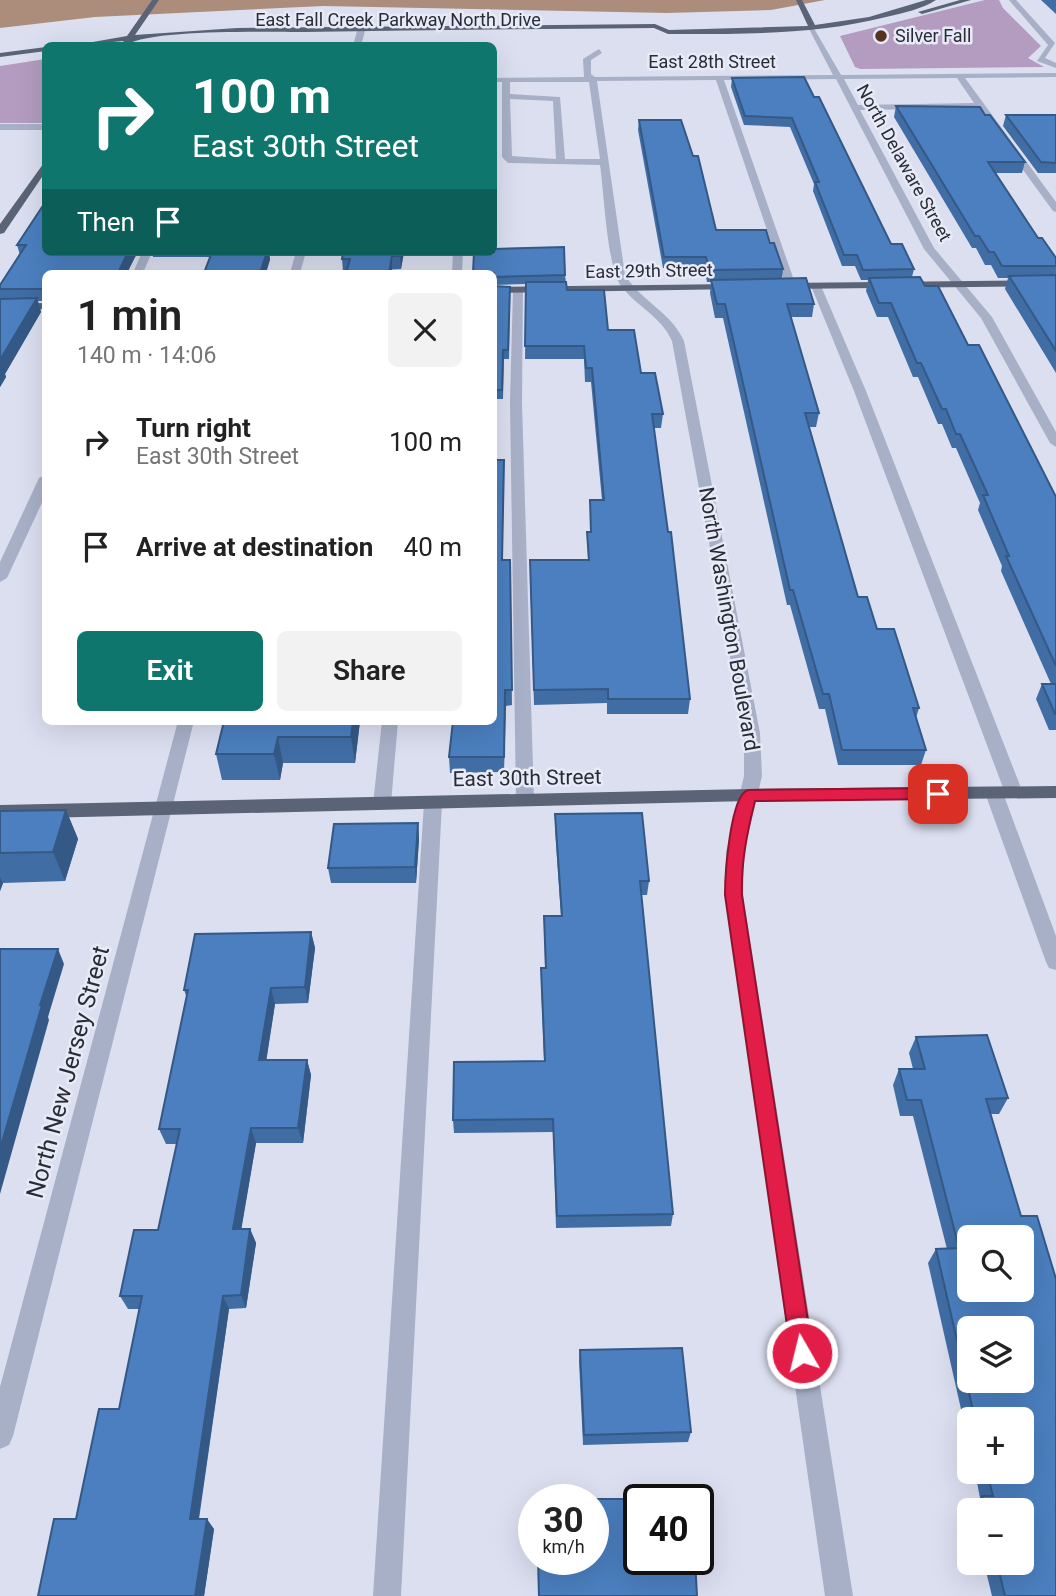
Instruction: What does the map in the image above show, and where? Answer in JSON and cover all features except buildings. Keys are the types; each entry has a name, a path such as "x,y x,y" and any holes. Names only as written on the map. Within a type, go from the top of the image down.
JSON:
{"main road":[{"path":"127,42 156,0"},
{"name":"North Delaware Street","path":"799,0 811,27"},
{"path":"811,27 830,18 918,0"},
{"path":"811,27 879,16 933,0"},
{"path":"811,27 857,27 968,0"},
{"name":"East Fall Creek Parkway North Drive","path":"146,42 361,31 654,26 668,32"},
{"name":"East Fall Creek Parkway North Drive","path":"656,37 668,32 742,32 811,27"},
{"name":"East Fall Creek Parkway North Drive","path":"361,31 620,36"},
{"path":"0,55 42,50"},
{"path":"0,231 42,169"},
{"path":"777,286 1056,283"},
{"name":"East 29th Street","path":"497,290 750,287"},
{"path":"0,307 42,306"},
{"name":"East 30th Street","path":"0,812 748,795 1056,792"}],"street":[{"path":"1012,0 1052,45 1040,59 1056,66"},
{"name":"North Delaware Street","path":"811,27 929,249 986,317 1056,443"},
{"path":"358,42 361,31"},
{"name":"North Washington Boulevard","path":"599,51 587,59 587,75 593,79 619,272 629,288 666,321 678,341 752,733 753,776 735,852 734,895 839,1596"},
{"name":"East 28th Street","path":"497,80 1056,75"},
{"path":"959,76 1056,209"},
{"path":"719,78 791,286"},
{"path":"506,80 507,157 517,162 604,162"},
{"path":"506,96 557,99 561,162"},
{"path":"854,108 980,105"},
{"path":"0,127 42,127"},
{"path":"816,286 860,391 1013,793"},
{"path":"518,290 516,416 525,801"},
{"path":"0,578 42,487"},
{"name":"North New Jersey Street","path":"0,1436 185,725"},
{"path":"382,804 390,725"},
{"path":"994,793 1056,962"},
{"path":"387,1596 433,803"}],"shaded area":[{"path":"0,0 825,0 771,10 667,13 323,6 95,17 0,28"},
{"path":"985,0 999,0 1003,8 1041,46 1028,58 1044,67 860,69 855,67 840,36"},
{"path":"42,59 42,123 0,123 0,66"}],"place":[{"name":"Silver Fall","path":"881,36"}],"route":[{"path":"802,1353 734,895 735,852 748,795 938,794"}]}
